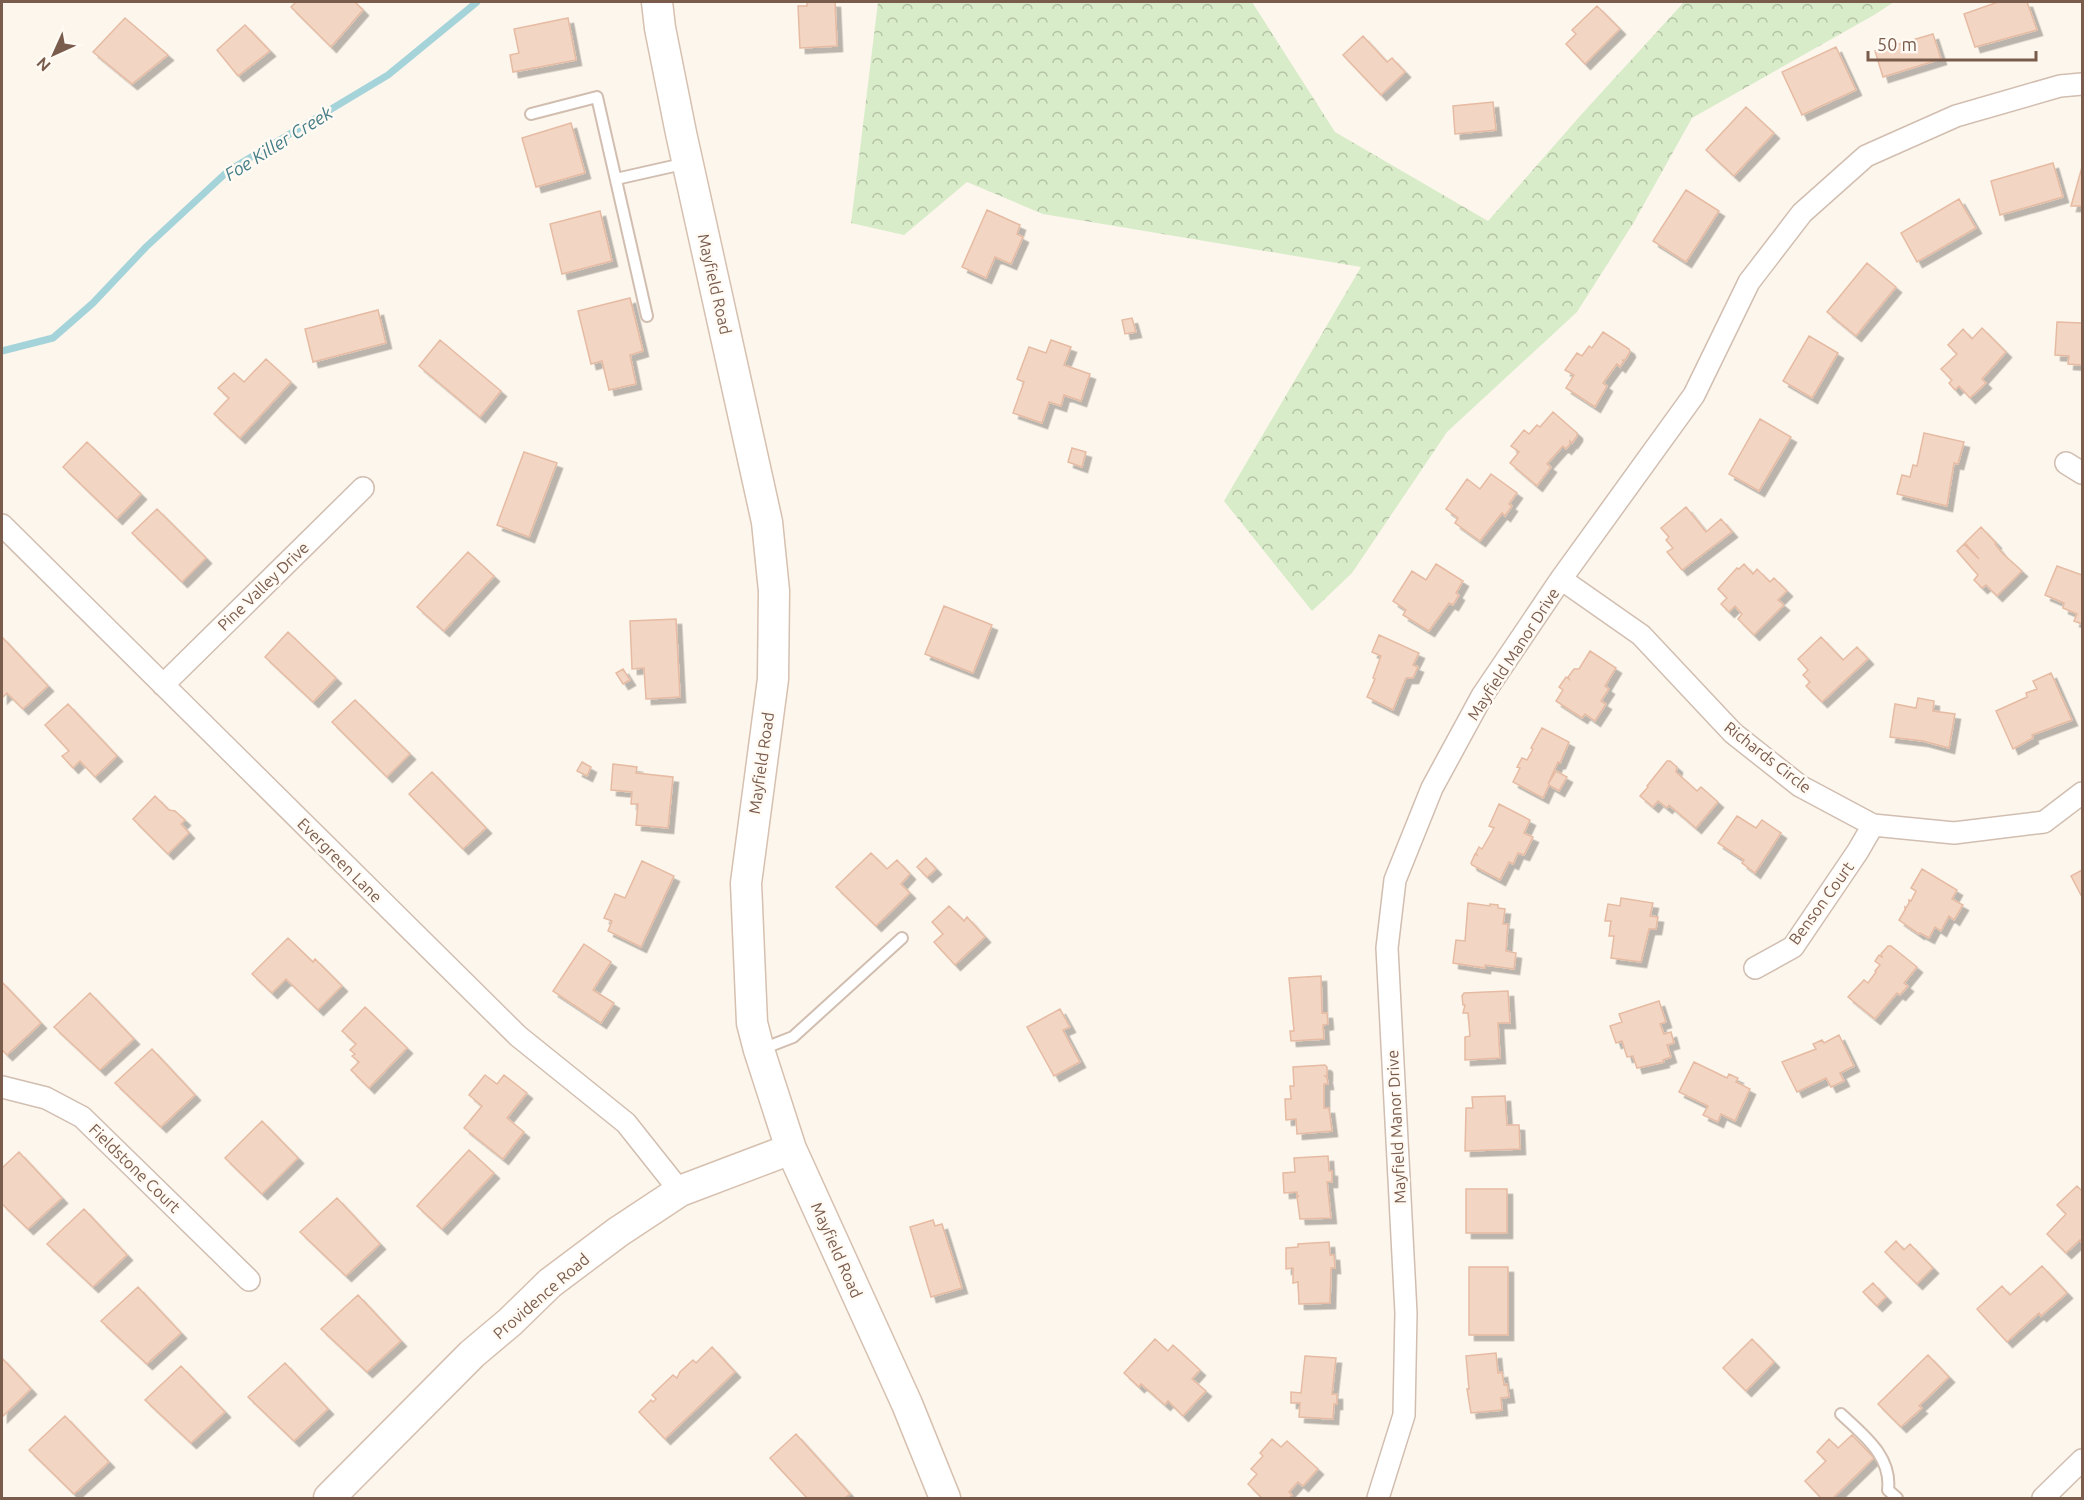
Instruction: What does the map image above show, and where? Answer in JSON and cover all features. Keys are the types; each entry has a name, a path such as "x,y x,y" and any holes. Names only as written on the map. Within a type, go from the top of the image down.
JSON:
{"street":[{"name":"Mayfield Road","path":"657,2 660,28 688,163 768,522 774,591 773,679 746,882 752,1023 791,1149 907,1404 945,1498"},
{"name":"Mayfield Manor Drive","path":"1378,1498 1404,1415 1406,1313 1387,948 1395,880 1432,788 1482,696 1561,579 1694,395 1749,282 1802,213 1866,156 1956,116 2060,86 2082,84"},
{"name":"Pine Valley Drive","path":"163,685 363,488"},
{"name":"Evergreen Lane","path":"2,525 518,1036 627,1123 680,1191"},
{"name":"Richards Circle","path":"1561,579 1641,635 1732,733 1800,786 1873,825 1954,833 2044,822 2082,793"},
{"name":"Benson Court","path":"1755,968 1793,946 1858,851 1873,825"},
{"name":"Fieldstone Court","path":"2,1087 46,1098 82,1117 249,1280"},
{"name":"Providence Road","path":"328,1498 467,1359 550,1283 618,1232 680,1191 791,1149"},
{"path":"2043,1498 2082,1460"}],"lane":[{"path":"531,114 597,97 647,316"},
{"path":"616,179 688,163"},
{"path":"759,1050 794,1036 902,938"},
{"path":"1841,1414 1883,1458 1890,1478 1888,1490 1897,1498"}],"green space":[{"path":"878,2 1252,2 1335,132 1488,221 1684,2 1894,2 1692,118 1634,222 1577,312 1447,432 1352,573 1312,611 1224,501 1361,267 1043,214 967,182 904,235 851,223"}],"building":[{"path":"296,2 355,2 363,10 331,47 291,7"},
{"path":"807,2 835,2 837,46 800,48 798,6 807,6"},
{"path":"1998,2 2027,2 2037,30 1975,47 1964,14"},
{"path":"1597,6 1620,29 1585,64 1566,44 1576,34 1572,30"},
{"path":"125,18 168,55 132,84 93,52"},
{"path":"568,18 576,60 513,72 510,55 519,53 514,29"},
{"path":"245,25 270,51 238,76 217,50"},
{"path":"1933,34 1941,59 1883,77 1875,51"},
{"path":"1363,36 1387,62 1392,58 1405,72 1381,95 1343,55"},
{"path":"1836,47 1856,90 1802,115 1782,72"},
{"path":"1493,102 1496,130 1455,134 1453,106"},
{"path":"1746,107 1774,133 1734,176 1706,150"},
{"path":"571,123 585,173 536,187 522,138"},
{"path":"2053,163 2063,197 2000,215 1991,181"},
{"path":"2082,167 2082,206 2071,206"},
{"path":"1686,190 1719,211 1686,262 1653,241"},
{"path":"1959,199 1976,228 1917,262 1901,233"},
{"path":"987,210 1020,225 1017,234 1023,237 1011,264 995,257 986,278 962,267"},
{"path":"600,211 612,261 562,274 550,224"},
{"path":"1867,263 1896,287 1856,336 1827,312"},
{"path":"630,298 643,351 630,355 636,384 609,390 602,361 591,364 578,311"},
{"path":"378,310 386,343 313,362 305,329"},
{"path":"1132,318 1136,332 1125,334 1122,320"},
{"path":"2057,322 2082,323 2082,365 2068,364 2069,356 2055,355"},
{"path":"1982,328 2006,352 1982,379 1986,383 1970,398 1959,386 1955,390 1949,383 1952,380 1941,369 1957,354 1948,345 1963,329 1972,339"},
{"path":"1603,332 1629,349 1630,352 1625,360 1622,360 1624,361 1620,367 1617,364 1603,383 1607,386 1595,407 1566,388 1574,375 1565,370 1577,353 1582,356 1589,346 1592,348"},
{"path":"1809,336 1838,353 1812,398 1783,381"},
{"path":"440,340 501,391 480,417 419,366"},
{"path":"1051,340 1071,347 1064,365 1090,374 1081,401 1064,395 1061,406 1049,402 1042,423 1013,413 1024,382 1017,379 1029,347 1046,353"},
{"path":"266,359 291,382 240,438 214,414 229,398 218,388 234,373 244,382"},
{"path":"1553,412 1577,433 1577,436 1572,443 1570,441 1566,449 1563,446 1547,464 1551,467 1537,486 1510,463 1519,452 1511,446 1524,430 1529,434 1537,425 1540,427"},
{"path":"1760,419 1791,437 1759,491 1729,474"},
{"path":"1924,433 1964,442 1958,464 1954,463 1947,506 1897,494 1902,475 1910,477 1913,465 1917,466"},
{"path":"87,442 141,494 117,519 63,467"},
{"path":"1072,448 1086,452 1082,467 1068,462"},
{"path":"524,452 557,463 529,537 497,525"},
{"path":"1491,474 1517,493 1509,504 1512,506 1505,516 1502,513 1480,541 1455,523 1458,518 1446,509 1467,479 1480,489"},
{"path":"1686,507 1706,532 1721,519 1732,532 1682,570 1667,552 1673,548 1666,540 1669,537 1661,528"},
{"path":"157,509 206,558 182,582 132,533"},
{"path":"1981,527 2003,554 2022,571 1997,596 1986,585 1982,588 1974,580 1978,575 1957,551 1964,544 1979,559 1965,543"},
{"path":"468,552 494,576 444,631 417,607"},
{"path":"1436,564 1463,581 1456,593 1459,595 1453,605 1449,603 1429,631 1403,615 1406,610 1393,601 1412,571 1426,580"},
{"path":"1744,564 1753,574 1757,569 1770,582 1774,578 1787,591 1778,600 1784,605 1754,635 1738,619 1742,614 1735,606 1729,612 1721,604 1727,598 1718,589 1737,568 1739,569"},
{"path":"2057,566 2082,575 2082,624 2074,621 2077,614 2063,608 2064,603 2045,595"},
{"path":"944,606 992,625 973,673 925,654"},
{"path":"676,619 680,697 646,699 644,668 632,669 630,621"},
{"path":"288,632 336,678 313,702 265,657"},
{"path":"1379,635 1419,653 1413,665 1418,667 1413,678 1406,678 1393,710 1367,697 1381,656 1372,652"},
{"path":"2,637 48,686 23,709 7,693 2,698"},
{"path":"1821,637 1843,660 1857,647 1868,659 1822,702 1806,686 1810,682 1803,675 1808,670 1798,659"},
{"path":"1590,651 1616,668 1605,686 1609,689 1601,701 1606,704 1595,721 1585,714 1582,718 1556,701 1563,690 1559,687 1566,677 1569,679 1574,669 1579,669"},
{"path":"623,669 630,680 623,684 616,673"},
{"path":"2051,673 2072,720 2032,735 2033,738 2013,749 1996,711 2027,697 2026,693 2037,689 2033,681"},
{"path":"1918,698 1934,701 1933,711 1955,714 1949,748 1923,741 1890,737 1895,704 1916,708"},
{"path":"355,700 410,754 387,777 332,722"},
{"path":"68,704 117,756 95,777 80,761 73,768 62,756 69,751 45,725"},
{"path":"1542,728 1569,742 1548,784 1556,771 1567,777 1559,791 1549,785 1543,798 1513,782 1520,768 1517,767 1522,758 1527,760"},
{"path":"1667,761 1677,767 1676,772 1697,791 1701,787 1718,802 1696,828 1669,805 1667,808 1658,801 1653,807 1640,796"},
{"path":"582,762 591,767 587,776 577,771"},
{"path":"613,764 637,767 636,773 673,777 668,828 636,825 638,804 631,804 632,792 611,790"},
{"path":"432,772 486,828 463,849 409,794"},
{"path":"155,796 169,810 175,811 185,820 181,824 189,833 168,854 133,819"},
{"path":"1499,804 1530,820 1524,833 1533,837 1524,855 1518,853 1513,864 1509,862 1500,880 1471,863 1479,847 1482,849 1494,828 1489,826"},
{"path":"1737,816 1756,828 1762,820 1781,833 1755,873 1742,863 1744,860 1718,843"},
{"path":"871,853 887,869 897,860 910,874 901,884 910,893 876,926 836,887"},
{"path":"926,858 936,869 927,877 917,867"},
{"path":"642,861 674,876 641,947 608,931 612,921 604,918 615,894 625,898"},
{"path":"1922,869 1957,890 1952,899 1963,905 1954,920 1949,916 1941,931 1935,927 1929,938 1899,920 1916,891 1911,888"},
{"path":"2082,870 2082,897 2071,876"},
{"path":"1621,898 1653,903 1650,916 1658,917 1656,929 1649,929 1641,962 1611,958 1614,936 1609,936 1611,921 1605,921 1608,904 1620,906"},
{"path":"1468,903 1498,905 1498,908 1505,909 1503,924 1508,924 1506,951 1516,953 1514,969 1485,965 1485,968 1453,963 1456,940 1465,941"},
{"path":"949,906 964,921 967,917 985,937 955,965 934,942 943,934 932,922"},
{"path":"288,938 313,962 315,959 342,986 318,1010 286,979 272,993 252,974"},
{"path":"584,944 611,962 593,990 614,1003 601,1023 553,991"},
{"path":"1888,946 1917,967 1904,983 1908,986 1900,995 1897,993 1875,1019 1848,997 1864,980 1868,983 1880,965 1875,961 1879,955 1882,957 1881,954"},
{"path":"1321,976 1322,1013 1327,1013 1328,1024 1323,1025 1324,1039 1291,1041 1290,1031 1294,1031 1289,978"},
{"path":"2,982 41,1023 7,1055 2,1050"},
{"path":"1508,991 1510,1023 1498,1023 1500,1058 1465,1060 1465,1037 1470,1036 1468,1013 1463,1013 1465,1005 1463,1005 1462,996 1464,993"},
{"path":"90,993 134,1039 100,1070 54,1027"},
{"path":"1659,1001 1666,1022 1660,1024 1664,1034 1671,1032 1674,1043 1667,1045 1671,1057 1663,1060 1664,1062 1637,1068 1633,1056 1627,1057 1622,1041 1616,1043 1610,1026 1622,1022 1619,1014"},
{"path":"365,1007 407,1048 369,1088 351,1070 359,1062 352,1056 355,1054 350,1050 356,1044 342,1031"},
{"path":"1060,1009 1070,1027 1063,1030 1080,1062 1054,1076 1027,1027"},
{"path":"1839,1035 1854,1066 1840,1073 1844,1081 1831,1087 1826,1078 1797,1092 1782,1062 1816,1049 1813,1044 1822,1040 1824,1043"},
{"path":"152,1049 195,1095 161,1127 115,1083"},
{"path":"1694,1062 1727,1078 1729,1074 1738,1078 1736,1082 1750,1089 1735,1121 1721,1114 1718,1122 1703,1115 1708,1106 1679,1092"},
{"path":"1325,1065 1328,1084 1324,1084 1324,1108 1329,1108 1332,1131 1297,1134 1296,1119 1286,1120 1285,1099 1291,1099 1290,1086 1294,1086 1293,1067"},
{"path":"485,1075 497,1084 504,1075 527,1093 507,1118 524,1132 503,1159 464,1128 482,1106 469,1095"},
{"path":"1505,1096 1507,1125 1519,1125 1520,1149 1465,1151 1466,1108 1473,1108 1472,1097"},
{"path":"262,1121 298,1158 262,1194 225,1158"},
{"path":"469,1150 494,1173 442,1229 417,1206"},
{"path":"19,1152 62,1198 28,1229 2,1204 2,1168"},
{"path":"1328,1156 1329,1171 1332,1171 1332,1182 1327,1182 1331,1218 1300,1219 1297,1197 1299,1196 1297,1192 1284,1193 1283,1173 1295,1172 1294,1158"},
{"path":"2077,1186 2082,1191 2082,1243 2080,1240 2066,1253 2047,1234 2066,1214 2057,1205"},
{"path":"1466,1189 1507,1189 1507,1233 1466,1233"},
{"path":"337,1198 380,1244 346,1276 300,1232"},
{"path":"84,1209 127,1255 93,1287 47,1244"},
{"path":"933,1220 935,1226 942,1224 962,1288 931,1297 910,1227"},
{"path":"1896,1241 1904,1250 1910,1244 1933,1268 1917,1284 1885,1252"},
{"path":"1329,1242 1330,1255 1334,1255 1335,1268 1331,1268 1330,1303 1299,1304 1298,1282 1293,1283 1293,1268 1286,1269 1286,1248 1298,1247 1298,1244"},
{"path":"2042,1266 2067,1293 2041,1316 2039,1313 2007,1342 1977,1309 2002,1286 2010,1295"},
{"path":"1469,1267 1508,1267 1508,1335 1469,1335"},
{"path":"1873,1283 1886,1297 1877,1306 1863,1292"},
{"path":"138,1287 181,1333 147,1364 101,1321"},
{"path":"358,1295 401,1341 367,1372 321,1329"},
{"path":"1155,1339 1168,1351 1173,1345 1200,1370 1192,1379 1206,1391 1183,1416 1168,1401 1165,1405 1141,1384 1139,1387 1124,1373"},
{"path":"1752,1339 1774,1362 1746,1391 1723,1368"},
{"path":"712,1347 735,1372 665,1439 639,1412 651,1400 653,1402 656,1399 652,1395 673,1375 677,1378 693,1360 696,1363"},
{"path":"1496,1353 1498,1373 1502,1372 1509,1397 1501,1398 1502,1410 1471,1413 1467,1389 1469,1389 1466,1356"},
{"path":"1928,1355 1949,1377 1919,1406 1922,1408 1901,1427 1878,1404"},
{"path":"1305,1356 1336,1358 1332,1394 1337,1394 1337,1404 1334,1404 1333,1419 1299,1417 1300,1403 1291,1403 1291,1392 1301,1393"},
{"path":"2,1358 31,1389 2,1417"},
{"path":"285,1363 328,1409 294,1441 248,1397"},
{"path":"181,1366 225,1412 191,1443 145,1400"},
{"path":"65,1416 109,1462 74,1494 29,1450"},
{"path":"796,1434 850,1494 845,1498 807,1498 770,1458"},
{"path":"1852,1435 1874,1458 1833,1498 1821,1498 1805,1481 1826,1461 1817,1452 1829,1439 1838,1448"},
{"path":"1272,1439 1281,1447 1287,1441 1318,1469 1303,1486 1298,1482 1289,1492 1292,1495 1289,1498 1262,1498 1248,1484 1257,1474 1251,1469 1263,1456 1260,1453"}],"waterway":[{"name":"Foe Killer Creek","path":"2,351 53,338 93,303 146,247 228,171 388,75 477,2"}]}
